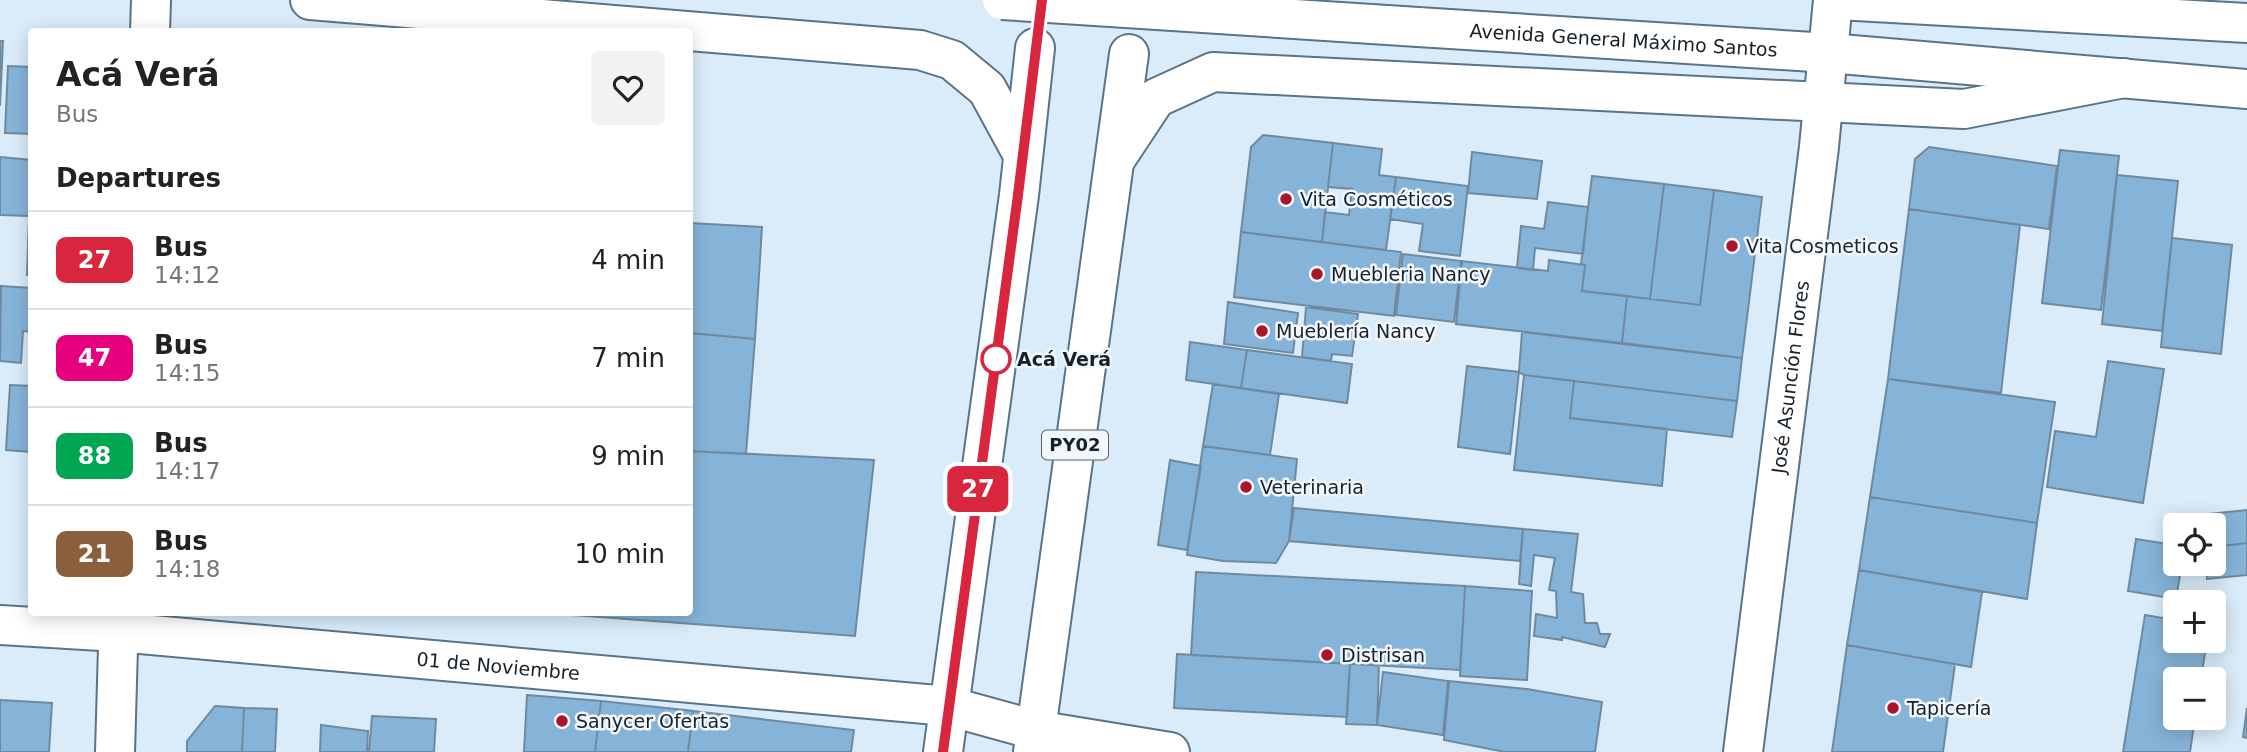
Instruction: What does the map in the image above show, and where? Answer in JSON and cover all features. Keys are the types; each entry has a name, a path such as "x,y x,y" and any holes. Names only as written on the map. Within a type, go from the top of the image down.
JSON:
{"main road":[{"path":"150,28 151,0"},
{"path":"310,0 652,28"},
{"name":"Avenida General Máximo Santos","path":"1002,0 1829,52 2247,89"},
{"name":"José Asunción Flores","path":"1744,752 1824,102 1833,0"},
{"path":"1838,0 2247,23"},
{"path":"2066,0 2129,16"},
{"path":"693,31 920,50 952,60 987,89 1023,155"},
{"path":"943,752 1035,48"},
{"name":"PY02","path":"1034,741 1129,54"},
{"path":"1115,160 1156,98 1213,72 1965,109 2124,78"},
{"path":"115,752 118,622"},
{"name":"01 de Noviembre","path":"0,625 118,622 948,706 995,720 1034,741 1170,752"}],"building":[{"path":"0,41 3,41 0,106"},
{"path":"8,66 28,67 28,134 5,133"},
{"name":"Vita Cosméticos","path":"1263,135 1333,143 1322,242 1241,232 1251,147"},
{"path":"1333,143 1382,149 1379,175 1396,177 1386,250 1322,242 1325,212 1349,215 1352,189 1328,187"},
{"path":"1929,147 2057,166 2049,229 1909,209 1915,159"},
{"path":"2060,150 2119,156 2101,310 2042,303"},
{"path":"1472,152 1542,161 1537,199 1468,193"},
{"path":"0,157 28,160 28,216 0,215"},
{"path":"2117,175 2178,181 2162,331 2102,324"},
{"path":"1592,176 1664,184 1650,299 1582,291 1585,265 1581,264"},
{"path":"1396,177 1468,186 1460,256 1419,251 1423,224 1390,219"},
{"path":"1664,184 1714,190 1700,305 1650,299"},
{"name":"Vita Cosmeticos","path":"1714,190 1762,197 1742,358 1622,343 1627,296 1700,305"},
{"path":"1548,202 1588,207 1583,254 1535,248 1533,270 1517,268 1521,226 1544,229"},
{"path":"1909,209 2020,225 2001,393 1888,379"},
{"path":"693,223 762,227 755,339 693,333"},
{"name":"Muebleria Nancy","path":"1241,232 1401,252 1394,316 1234,297"},
{"path":"2172,238 2232,245 2221,354 2161,347"},
{"path":"1403,254 1461,261 1454,322 1396,315"},
{"path":"1549,260 1585,265 1582,291 1627,296 1622,343 1456,324 1462,261 1548,271"},
{"path":"1,286 28,288 28,332 23,331 21,363 0,361"},
{"path":"1228,302 1298,313 1293,353 1224,344"},
{"path":"1306,307 1358,314 1352,356 1332,354 1331,361 1302,357"},
{"path":"1522,332 1742,358 1737,401 1524,375 1519,372"},
{"path":"693,333 755,339 746,454 693,451"},
{"path":"1190,342 1247,350 1241,388 1186,380"},
{"path":"1247,350 1352,364 1347,403 1241,388"},
{"path":"2108,361 2164,369 2143,503 2047,487 2055,431 2096,437"},
{"path":"1467,366 1519,372 1510,454 1458,447"},
{"path":"1524,375 1574,381 1570,418 1667,429 1662,486 1514,470"},
{"path":"1888,379 2055,402 2037,523 1870,497"},
{"path":"1574,381 1737,401 1732,437 1570,418"},
{"path":"1213,384 1279,394 1270,455 1203,446"},
{"path":"10,385 28,386 28,452 6,450"},
{"name":"Veterinaria","path":"1203,446 1297,459 1289,541 1276,563 1223,561 1187,555"},
{"path":"693,451 874,460 855,636 586,616 693,616"},
{"path":"1170,460 1201,466 1187,550 1158,545"},
{"path":"1870,497 2037,523 2027,599 1859,570"},
{"path":"1294,508 1523,529 1520,561 1289,541"},
{"path":"2247,510 2247,543 2226,546 2226,513 2219,513"},
{"path":"1523,529 1578,534 1571,592 1583,594 1585,623 1597,623 1600,634 1610,634 1605,647 1562,637 1562,640 1534,636 1536,614 1557,618 1556,591 1549,590 1555,558 1534,555 1531,586 1519,584"},
{"path":"2136,539 2163,543 2163,576 2180,576 2178,590 2163,590 2163,597 2128,591"},
{"path":"2247,543 2247,575 2207,579 2207,576 2226,576 2226,546"},
{"path":"1859,570 1982,592 1971,667 1847,645"},
{"path":"1196,572 1465,586 1460,670 1191,655"},
{"path":"1465,586 1532,591 1527,680 1460,676"},
{"path":"2145,615 2163,618 2163,653 2205,653 2203,667 2163,667 2163,730 2193,730 2190,752 2123,752"},
{"name":"Tapicería","path":"1847,645 1955,664 1943,752 1832,752"},
{"path":"1177,654 1350,664 1347,717 1174,708"},
{"path":"1350,664 1379,665 1377,725 1346,724"},
{"path":"1383,672 1448,681 1443,735 1377,725"},
{"path":"1449,681 1527,689 1602,702 1595,752 1505,752 1444,740"},
{"name":"Sanycer Ofertas","path":"527,695 601,701 595,752 524,752"},
{"path":"0,700 52,703 49,752 0,752"},
{"path":"601,701 693,711 688,752 595,752"},
{"path":"215,706 244,708 242,752 187,752 187,741"},
{"path":"244,708 277,709 275,752 242,752"},
{"path":"2247,708 2247,738 2243,737"},
{"path":"693,711 854,730 851,752 688,752"},
{"path":"372,716 436,719 434,752 369,752"},
{"path":"321,725 368,731 367,752 320,752"}],"bus line":[{"name":"27","path":"943,752 1042,0"}],"place":[{"name":"Vita Cosméticos","path":"1286,199"},
{"name":"Vita Cosmeticos","path":"1732,246"},
{"name":"Muebleria Nancy","path":"1317,274"},
{"name":"Mueblería Nancy","path":"1262,331"},
{"name":"Acá Verá","path":"996,359"},
{"name":"Veterinaria","path":"1246,487"},
{"name":"Distrisan","path":"1327,655"},
{"name":"Tapicería","path":"1893,708"},
{"name":"Sanycer Ofertas","path":"562,721"}]}
